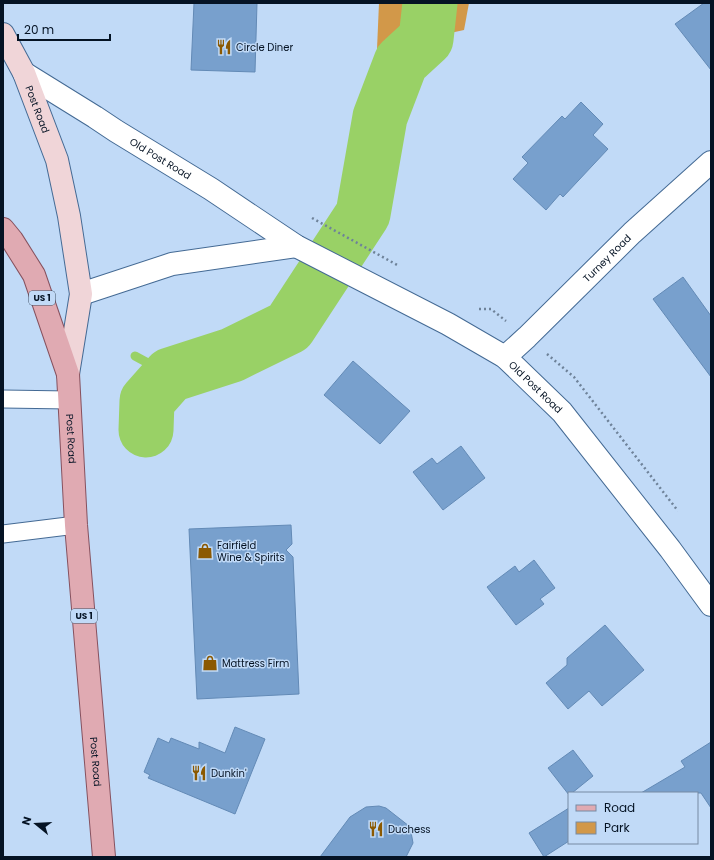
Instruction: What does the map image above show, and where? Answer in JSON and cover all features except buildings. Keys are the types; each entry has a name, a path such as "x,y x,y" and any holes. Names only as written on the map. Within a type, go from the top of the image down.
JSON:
{"main road":[{"name":"Post Road","path":"3,34 24,73 57,160 69,216 81,294 68,374 69,400 76,525 104,857"},
{"name":"US 1","path":"3,229 12,240 34,275 68,374"}],"street":[{"name":"Old Post Road","path":"24,73 95,117 116,132 211,189 296,246 448,324 505,357 562,412 670,549 711,605"},
{"name":"Turney Road","path":"505,357 632,233 711,162"},
{"path":"81,294 172,264 296,246"}],"lane":[{"path":"3,399 69,400"},
{"path":"3,534 76,525"}],"path":[{"path":"312,218 379,254"}],"green space":[{"path":"379,3 469,3 464,30 377,49"}],"waterway":[{"path":"146,430 147,401 170,375 232,355 289,327 363,214 380,117 401,62 426,39 430,3"},
{"path":"135,356 170,375"}],"place":[{"name":"Circle Diner","path":"224,47"},
{"name":"Fairfield Wine & Spirits","path":"205,551"},
{"name":"Mattress Firm","path":"210,663"},
{"name":"Dunkin'","path":"199,773"},
{"name":"Duchess","path":"376,829"}]}
